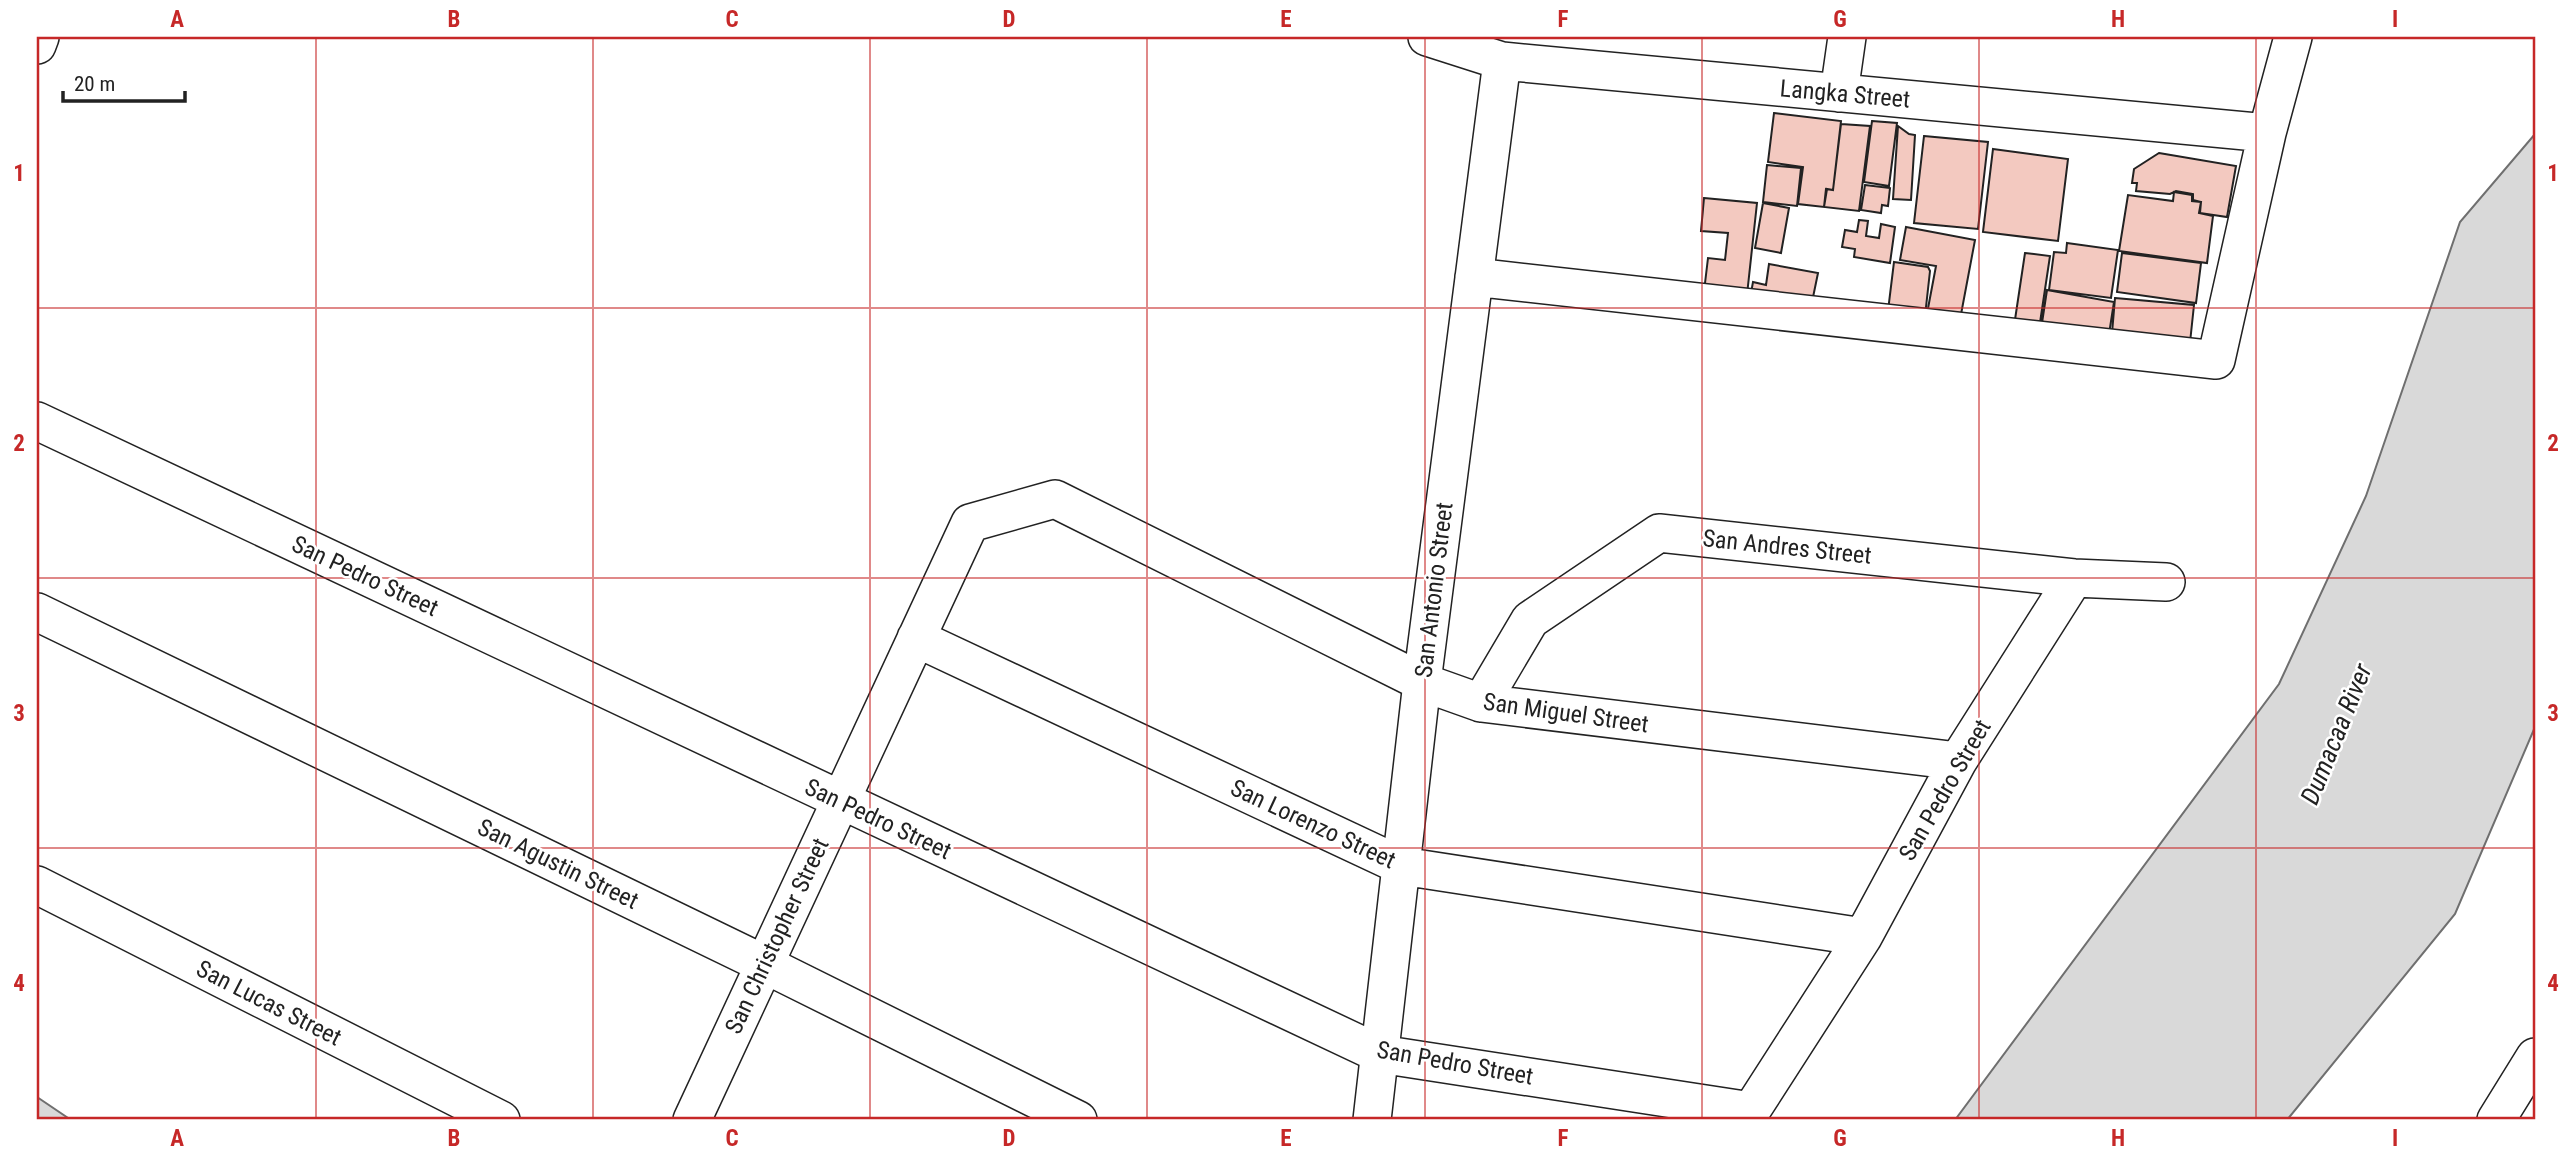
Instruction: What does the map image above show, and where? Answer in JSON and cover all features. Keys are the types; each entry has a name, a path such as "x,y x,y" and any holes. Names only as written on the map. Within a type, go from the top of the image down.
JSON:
{"street":[{"path":"37,45 40,37"},
{"name":"Langka Street","path":"1427,37 1502,61 2267,134"},
{"path":"1839,93 1847,37"},
{"path":"1474,277 2216,360 2267,134 2293,37"},
{"name":"San Antonio Street","path":"1372,1120 1422,682 1502,61"},
{"name":"San Pedro Street","path":"37,421 1380,1054 1747,1115 1863,937 1958,761 2074,578"},
{"name":"San Miguel Street","path":"970,523 1055,499 1422,682 1481,704 1958,761"},
{"name":"San Christopher Street","path":"692,1120 970,523"},
{"name":"San Andres Street","path":"1481,704 1530,620 1659,533 2074,578 2166,582"},
{"name":"San Agustin Street","path":"37,612 764,964 1078,1120"},
{"name":"San Lorenzo Street","path":"916,638 1402,866 1863,937"},
{"name":"San Lucas Street","path":"37,885 501,1120"},
{"path":"2496,1120 2535,1057"}],"water":[{"name":"Dumacaa River","path":"2535,134 2535,727 2455,914 2287,1120 1955,1120 2279,684 2366,496 2460,222"},
{"path":"37,1097 71,1120 37,1120"}],"building":[{"path":"1774,113 1841,121 1833,190 1826,189 1824,207 1798,204 1803,167 1768,162"},
{"path":"1872,121 1897,123 1889,186 1864,182"},
{"path":"1841,124 1870,126 1859,211 1824,207 1827,189 1833,190"},
{"path":"1898,126 1915,135 1911,200 1893,199"},
{"path":"1924,136 1988,142 1978,229 1914,223"},
{"path":"1993,149 2068,159 2058,241 1983,232"},
{"path":"2159,153 2236,166 2227,217 2200,213 2201,202 2193,200 2193,194 2176,191 2170,194 2136,191 2137,183 2132,183 2134,169"},
{"path":"1767,165 1801,168 1797,206 1763,202"},
{"path":"1865,185 1890,188 1888,206 1882,205 1881,213 1861,210"},
{"path":"2174,192 2192,195 2192,201 2201,202 2199,213 2213,216 2207,263 2119,251 2128,195 2173,201"},
{"path":"1704,198 1757,203 1746,304 1703,300 1708,258 1725,260 1728,233 1701,231"},
{"path":"1763,203 1789,208 1781,253 1755,248"},
{"path":"1859,220 1868,221 1866,236 1879,238 1881,224 1895,227 1890,263 1854,257 1855,249 1842,247 1845,230 1857,232"},
{"path":"1906,227 1975,240 1959,325 1926,319 1936,266 1900,260"},
{"path":"2067,243 2118,250 2111,298 2049,290 2054,252 2066,253"},
{"path":"2025,253 2050,256 2038,336 2013,333"},
{"path":"2122,253 2201,263 2196,303 2117,292"},
{"path":"1894,262 1928,267 1930,271 1925,316 1888,311"},
{"path":"1769,264 1818,273 1811,307 1751,293 1753,282 1766,285"},
{"path":"2047,290 2114,302 2107,347 2040,336"},
{"path":"2115,298 2194,305 2189,352 2111,345"}]}
